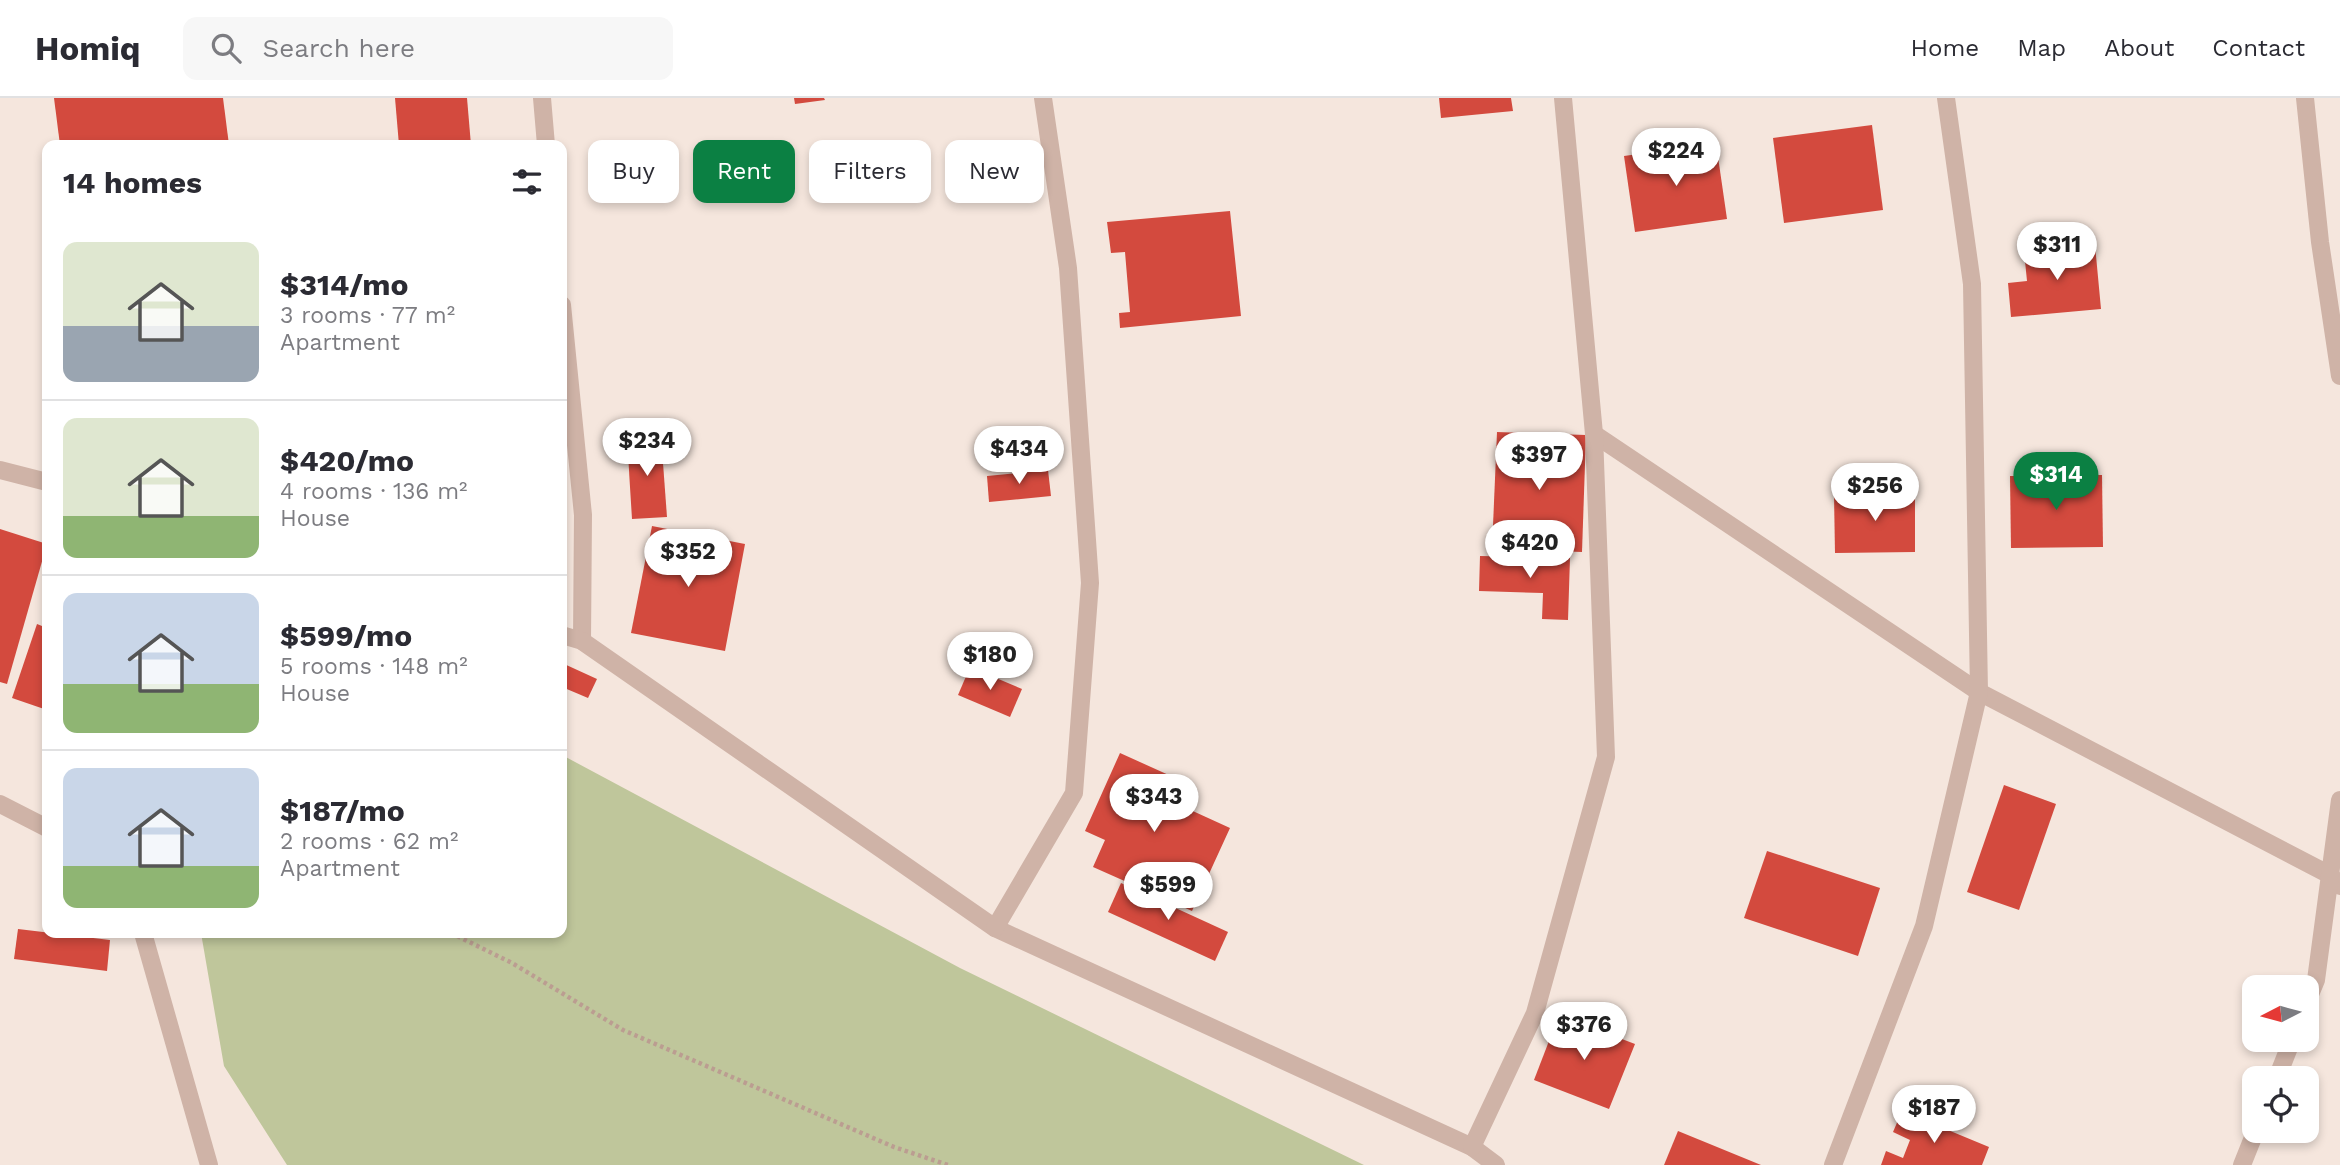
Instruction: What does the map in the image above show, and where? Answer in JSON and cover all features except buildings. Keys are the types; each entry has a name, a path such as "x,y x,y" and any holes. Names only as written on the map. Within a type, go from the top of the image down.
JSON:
{"street":[{"path":"542,98 546,140"},
{"path":"995,928 1074,793 1090,583 1068,268 1043,98"},
{"path":"1472,1147 1535,1013 1606,757 1594,434 1563,98"},
{"path":"1833,1165 1924,926 1979,692 1972,284 1946,98"},
{"path":"2305,98 2320,242 2340,376"},
{"path":"567,355 583,515 582,641"},
{"path":"1594,434 1979,692 2335,880"},
{"path":"0,470 42,481"},
{"path":"567,636 582,641 995,928 1472,1147 1496,1165"},
{"path":"2317,975 2335,880 2340,800"},
{"path":"0,804 42,825"},
{"path":"144,938 209,1165"},
{"path":"2242,1165 2251,1143"}],"path":[{"path":"461,938 512,963 623,1030 894,1147 948,1165"}],"green space":[{"path":"567,758 960,968 1364,1165 287,1165 224,1066 202,938 567,938"}]}
